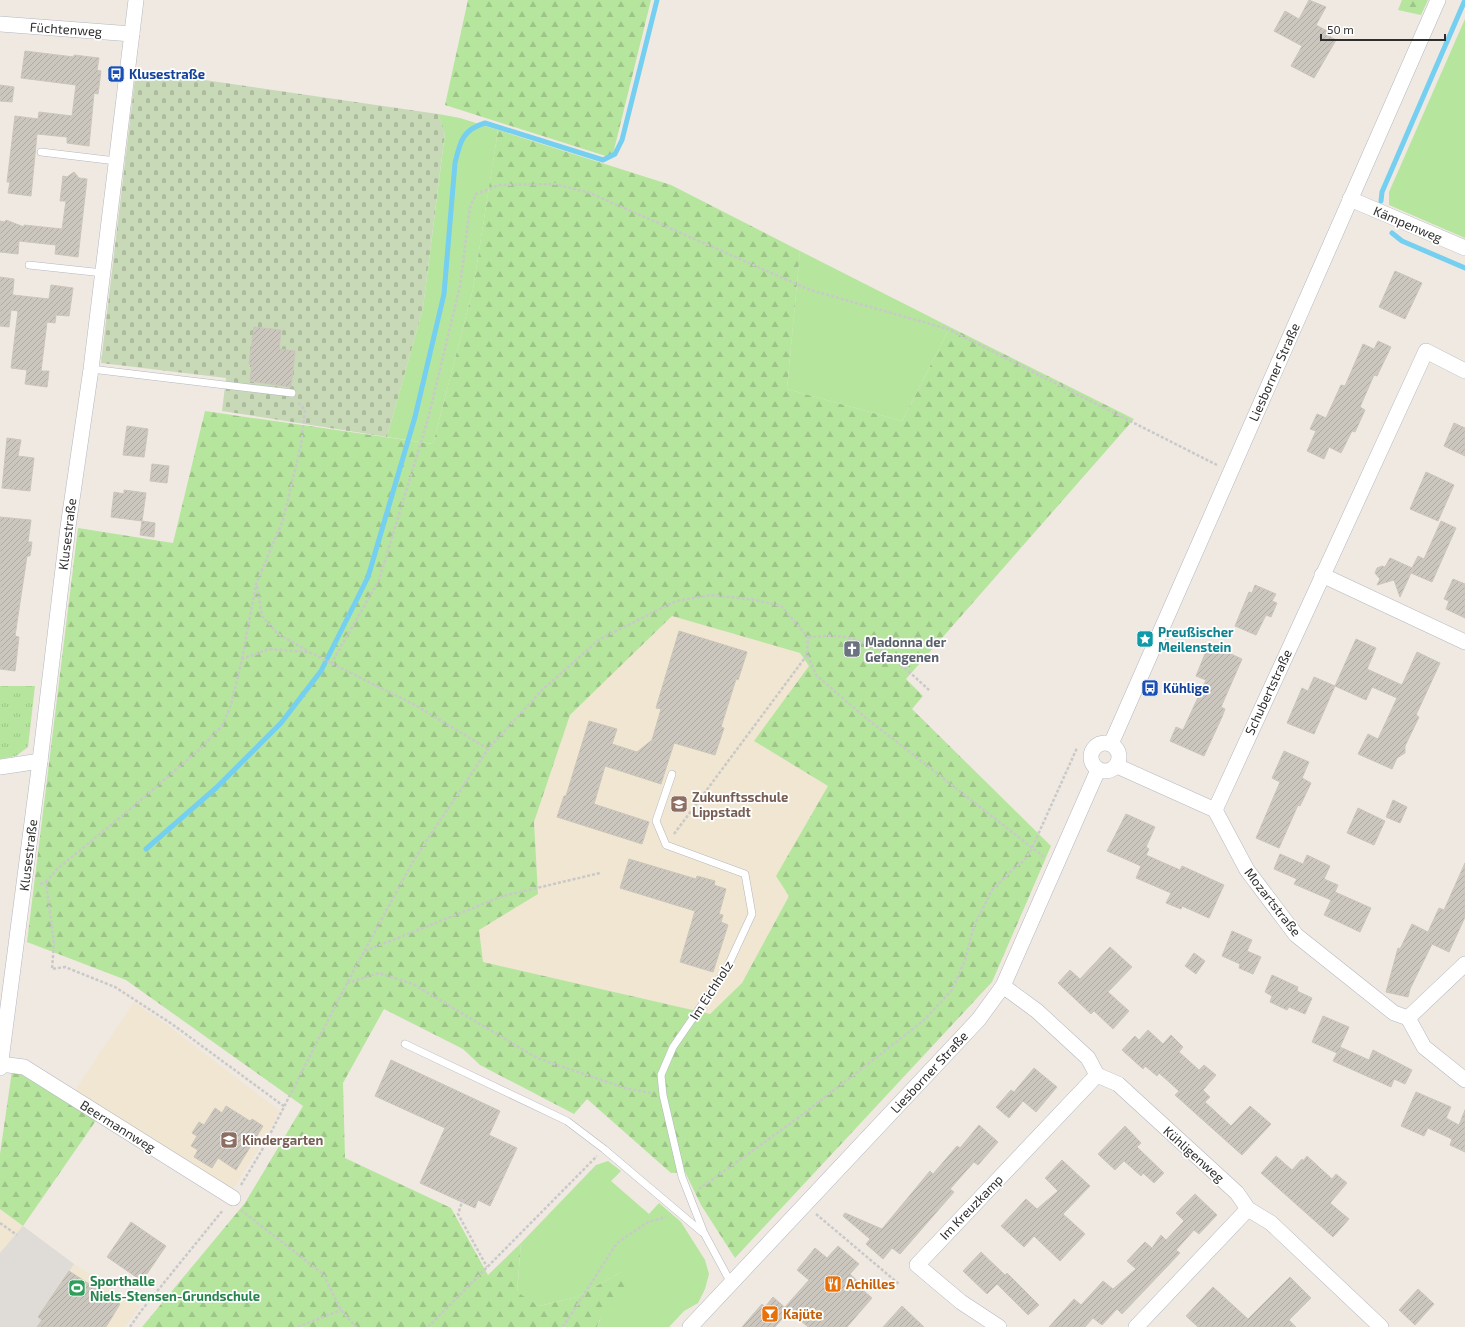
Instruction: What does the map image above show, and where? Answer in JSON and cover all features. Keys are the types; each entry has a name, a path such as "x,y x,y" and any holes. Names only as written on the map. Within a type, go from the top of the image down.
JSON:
{"street":[{"name":"Klusestraße","path":"0,1068 40,761 68,527 91,369 136,0"},
{"name":"Liesborner Straße","path":"1111,744 1438,0"},
{"name":"Füchtenweg","path":"0,24 132,34"},
{"name":"Kämpenweg","path":"1350,199 1465,248"},
{"name":"Schubertstraße","path":"1215,810 1426,351 1465,370"},
{"path":"1322,575 1464,642"},
{"path":"1103,743 1111,744 1119,754 1119,762 1117,766 1110,771 1098,770 1091,759 1093,750 1103,743"},
{"path":"0,767 40,761"},
{"path":"1117,766 1215,810"},
{"name":"Liesborner Straße","path":"690,1327 978,1019 1003,986 1098,770"},
{"name":"Mozartstraße","path":"1215,810 1247,870 1296,935 1394,1013 1408,1018"},
{"path":"1465,964 1408,1018 1424,1047 1465,1080"},
{"path":"1003,986 1037,1011 1088,1058 1097,1075"},
{"name":"Beermannweg","path":"0,1064 24,1067 233,1198"},
{"name":"Kühligenweg","path":"1097,1075 1118,1084 1236,1193 1248,1209 1271,1223 1381,1327"},
{"name":"Im Kreuzkamp","path":"999,1327 961,1302 916,1265 1097,1075"},
{"path":"1136,1327 1248,1209"}],"lane":[{"path":"41,152 116,161"},
{"path":"29,265 103,273"},
{"path":"91,369 292,393"},
{"path":"666,845 656,821 672,774"},
{"name":"Im Eichholz","path":"666,845 745,874 752,914 726,970 672,1048 661,1075 663,1095 682,1177 704,1234 731,1283"},
{"name":"Im Eichholz","path":"405,1044 567,1121 604,1149 680,1212 704,1234"}],"path":[{"path":"331,664 379,580 428,419 460,286 470,207 476,194 499,185 555,184 590,193 810,290 948,329 1230,472"},
{"path":"24,887 46,882 57,870 200,749 222,726 231,704 242,659 256,584 283,520 301,444 305,410 292,393"},
{"path":"256,584 262,616 278,634 331,664 415,705 488,749"},
{"path":"130,1327 141,1311 233,1198 262,1150 347,983 415,858 488,749 542,690 600,639 676,601 711,595 756,600 781,606 808,637 808,654 816,675 837,694 1056,866"},
{"path":"808,637 837,636 873,645 905,667 929,690"},
{"path":"242,659 269,649 309,652"},
{"path":"666,845 808,654"},
{"path":"690,1198 702,1185 798,1118 922,1022 952,990 965,960 974,926 992,890 1013,868 1024,861 1032,848 1077,748"},
{"path":"365,951 503,896 600,873"},
{"path":"46,882 54,943 52,970 65,968 116,987 172,1024 285,1107"},
{"path":"347,983 379,973 413,984 537,1058 625,1088 663,1095"},
{"path":"428,1327 604,1149"},
{"path":"233,1198 242,1212 323,1274 341,1310 356,1327"},
{"path":"463,1199 458,1214 487,1267"},
{"path":"805,1205 899,1284"},
{"path":"563,1327 617,1243 648,1222 680,1212"},
{"path":"0,1223 17,1235"},
{"path":"298,1327 341,1310"}],"shaded area":[{"name":"Zukunftsschule Lippstadt","path":"672,616 800,653 809,666 754,741 828,786 776,876 789,896 742,983 710,1014 483,962 479,930 538,894 534,822 570,715"},
{"path":"134,1002 170,1027 280,1111 267,1136 232,1191 74,1092"},
{"path":"0,1209 74,1264 140,1306 125,1327 0,1327"},
{"path":"23,1226 74,1264 39,1317 42,1320 37,1327 0,1327 0,1253"}],"green space":[{"path":"468,0 651,0 612,158 445,105"},
{"path":"1402,0 1428,0 1421,15 1398,10"},
{"path":"1465,19 1465,238 1389,205 1389,192"},
{"path":"136,70 438,114 445,132 423,308 387,437 222,411 226,378 101,363"},
{"path":"438,114 460,118 498,130 473,289 433,444 387,437 423,308 445,133"},
{"path":"498,130 671,185 800,251 787,389 902,421 950,327 1134,419 906,679 923,696 912,709 1051,846 992,982 735,1258 701,1205 685,1172 671,1173 587,1099 574,1114 480,1065 463,1049 384,1009 343,1083 345,1158 451,1208 488,1275 521,1243 517,1292 539,1306 577,1297 621,1272 631,1281 599,1321 597,1327 142,1327 245,1203 303,1106 126,980 27,942 78,528 173,543 205,411 433,444 473,289","holes":["672,616 800,653 809,666 754,741 828,786 776,876 789,896 742,983 710,1014 483,962 479,930 538,894 534,822 570,715"]},
{"path":"800,251 950,327 902,421 787,389"},
{"path":"0,686 35,686 28,747 16,756 0,759"},
{"path":"12,1071 27,1076 97,1119 23,1226 0,1209 0,1154"},
{"path":"608,1161 621,1171 611,1181 649,1214 659,1203 681,1222 705,1260 709,1274 705,1289 698,1303 684,1311 669,1327 597,1327 621,1272 577,1297 539,1306 517,1293 521,1243 596,1165"}],"building":[{"path":"1309,0 1326,7 1316,25 1329,32 1329,36 1336,40 1314,78 1291,66 1302,46 1274,31 1285,11 1299,19"},
{"path":"25,51 74,57 74,55 99,58 97,70 101,71 98,94 94,93 89,146 67,143 67,137 37,134 31,196 8,193 10,182 7,182 15,116 38,119 39,112 72,116 76,85 21,78"},
{"path":"0,85 14,87 12,102 0,101"},
{"path":"74,172 79,178 87,179 78,257 55,254 56,245 19,241 18,254 0,252 0,221 5,222 6,220 24,227 24,225 62,229 66,201 60,201 63,176 67,177"},
{"path":"1395,271 1422,283 1405,319 1379,307"},
{"path":"0,277 14,279 12,302 13,295 49,299 51,285 73,288 69,316 56,315 55,323 47,322 41,371 49,371 47,387 25,384 27,370 11,368 18,311 11,310 9,327 0,326"},
{"path":"254,327 281,330 279,349 295,351 291,387 250,381 252,365 249,364"},
{"path":"1378,341 1391,347 1377,376 1374,375 1360,407 1365,410 1355,432 1352,431 1341,453 1329,447 1324,459 1307,451 1316,431 1310,429 1317,414 1326,418 1341,385 1345,386 1363,344 1374,349"},
{"path":"1454,423 1465,428 1465,456 1444,446"},
{"path":"127,426 148,429 144,457 123,455"},
{"path":"7,438 21,440 18,456 34,458 30,491 2,488"},
{"path":"152,464 169,466 167,483 150,481"},
{"path":"1426,472 1454,485 1438,521 1410,509"},
{"path":"124,490 146,493 142,521 111,517 114,492 124,494"},
{"path":"0,517 31,520 28,542 32,542 30,556 27,556 15,636 19,637 15,671 0,669"},
{"path":"142,521 155,523 154,537 140,535"},
{"path":"1441,521 1456,528 1432,582 1411,573 1400,597 1394,580 1377,585 1380,579 1375,573 1377,568 1382,566 1385,567 1390,558 1412,568 1418,556 1424,559"},
{"path":"1453,579 1465,584 1465,618 1446,609 1449,601 1444,599"},
{"path":"1255,585 1276,594 1272,601 1277,603 1271,617 1266,615 1256,635 1235,626 1249,592 1252,593"},
{"path":"679,631 747,652 738,680 736,679 721,727 724,728 715,755 674,743 661,784 605,766 594,804 649,822 642,844 557,817 564,796 566,796 589,721 617,729 612,744 637,752 652,740 661,709 656,708"},
{"path":"1356,639 1376,648 1367,669 1402,685 1417,652 1440,663 1416,715 1419,717 1405,746 1405,753 1397,758 1392,769 1358,754 1368,734 1378,739 1397,698 1372,687 1366,700 1335,686"},
{"path":"1209,644 1242,659 1221,707 1225,709 1222,717 1204,756 1170,741 1176,727 1183,730 1206,680 1196,676"},
{"path":"1314,677 1335,686 1314,734 1287,723 1302,688 1308,691"},
{"path":"1284,751 1309,762 1302,778 1311,783 1300,806 1298,805 1279,848 1256,838 1280,782 1272,778"},
{"path":"1393,800 1407,807 1400,823 1386,817"},
{"path":"1358,808 1385,821 1374,845 1347,833"},
{"path":"1126,814 1155,827 1146,847 1149,849 1146,855 1180,870 1182,866 1224,885 1209,918 1182,906 1181,909 1166,903 1171,893 1136,878 1141,866 1107,851"},
{"path":"1280,854 1303,864 1307,855 1330,866 1324,879 1338,885 1335,892 1371,908 1360,932 1324,915 1331,900 1294,884 1297,879 1274,869"},
{"path":"629,859 696,879 697,876 715,881 714,885 726,889 719,914 723,915 721,922 728,925 713,972 680,962 695,911 620,888"},
{"path":"1465,863 1465,917 1449,952 1432,944 1410,989 1408,997 1386,992 1398,948 1400,949 1412,924 1428,932 1439,908 1444,910"},
{"path":"1232,931 1252,940 1247,951 1261,957 1253,974 1239,968 1240,964 1222,956"},
{"path":"1110,947 1132,967 1108,992 1129,1011 1113,1029 1094,1011 1091,1014 1058,983 1070,970 1080,979"},
{"path":"1194,953 1205,961 1196,974 1185,966"},
{"path":"1272,975 1298,987 1297,991 1312,998 1305,1014 1289,1007 1287,1010 1270,1002 1272,996 1265,992"},
{"path":"1323,1016 1349,1027 1340,1047 1369,1060 1373,1050 1412,1070 1405,1084 1394,1079 1391,1087 1333,1061 1337,1053 1312,1042"},
{"path":"1148,1030 1163,1044 1171,1035 1183,1047 1179,1052 1199,1070 1204,1065 1216,1075 1203,1090 1210,1097 1205,1102 1231,1126 1250,1106 1271,1124 1242,1155 1175,1095 1179,1091 1159,1073 1157,1076 1145,1066 1143,1069 1122,1050 1135,1036 1139,1040"},
{"path":"391,1060 500,1111 489,1135 517,1148 490,1206 478,1200 475,1208 420,1183 445,1128 375,1096"},
{"path":"1034,1068 1057,1087 1036,1112 1023,1101 1009,1118 996,1107 1011,1090 1014,1092"},
{"path":"1416,1092 1451,1107 1446,1118 1459,1125 1465,1110 1465,1152 1450,1145 1452,1139 1428,1128 1424,1136 1401,1126"},
{"name":"Kindergarten","path":"226,1106 250,1121 252,1119 263,1126 236,1170 218,1158 212,1168 194,1157 198,1150 191,1146 197,1136 192,1133 199,1122 204,1125 215,1108 222,1113"},
{"path":"979,1125 998,1142 978,1165 974,1162 950,1189 954,1192 900,1254 892,1248 883,1259 866,1244 870,1239 843,1216 845,1213 882,1229 930,1171 933,1174 957,1146 960,1148"},
{"path":"1125,1126 1141,1143 1137,1147 1164,1173 1154,1183 1143,1173 1141,1176 1124,1161 1115,1170 1098,1154"},
{"path":"1276,1156 1292,1170 1302,1159 1303,1161 1307,1156 1332,1179 1336,1174 1347,1183 1330,1203 1349,1219 1333,1237 1261,1173"},
{"path":"1062,1160 1090,1186 1063,1214 1085,1234 1060,1261 1034,1236 1024,1247 1001,1226 1026,1199 1037,1209 1058,1191 1045,1178"},
{"path":"1195,1194 1217,1215 1199,1234 1194,1230 1176,1250 1180,1253 1122,1314 1117,1309 1102,1325 1093,1318 1085,1327 1049,1327 1074,1299 1081,1305 1103,1281 1113,1289 1136,1269 1127,1261 1145,1242 1152,1248 1161,1235 1166,1240 1184,1221 1176,1213"},
{"path":"131,1222 166,1246 142,1281 107,1257"},
{"name":"Achilles","path":"838,1246 859,1264 850,1274 866,1289 864,1291 872,1298 847,1327 808,1327 785,1307 809,1280 797,1270 815,1248 827,1258"},
{"path":"981,1252 1005,1275 1007,1273 1039,1305 1028,1315 997,1284 987,1294 963,1271"},
{"name":"Sporthalle Niels-Stensen-Grundschule","path":"69,1271 120,1304 106,1327 37,1327 42,1320 38,1317"},
{"path":"1290,1277 1311,1298 1289,1320 1296,1327 1198,1327 1186,1316 1213,1287 1248,1319"},
{"path":"1418,1289 1434,1304 1415,1325 1399,1310"},
{"name":"Kajüte","path":"773,1297 789,1311 775,1327 742,1327 762,1304 765,1307"},
{"path":"902,1306 924,1327 883,1327"}],"waterway":[{"path":"146,849 216,788 281,723 321,671 368,577 415,417 444,294 455,163 463,138 471,129 485,123 603,160 615,154 622,140 657,0"},
{"path":"1381,201 1382,192 1465,0"},
{"path":"1392,233 1402,241 1465,268"}],"place":[{"name":"Klusestraße","path":"116,74"},
{"name":"Preußischer Meilenstein","path":"1145,639"},
{"name":"Madonna der Gefangenen","path":"852,649"},
{"name":"Kühlige","path":"1150,688"},
{"name":"Zukunftsschule Lippstadt","path":"679,804"},
{"name":"Kindergarten","path":"229,1140"},
{"name":"Achilles","path":"833,1284"},
{"name":"Sporthalle Niels-Stensen-Grundschule","path":"77,1288"},
{"name":"Kajüte","path":"770,1314"}]}
